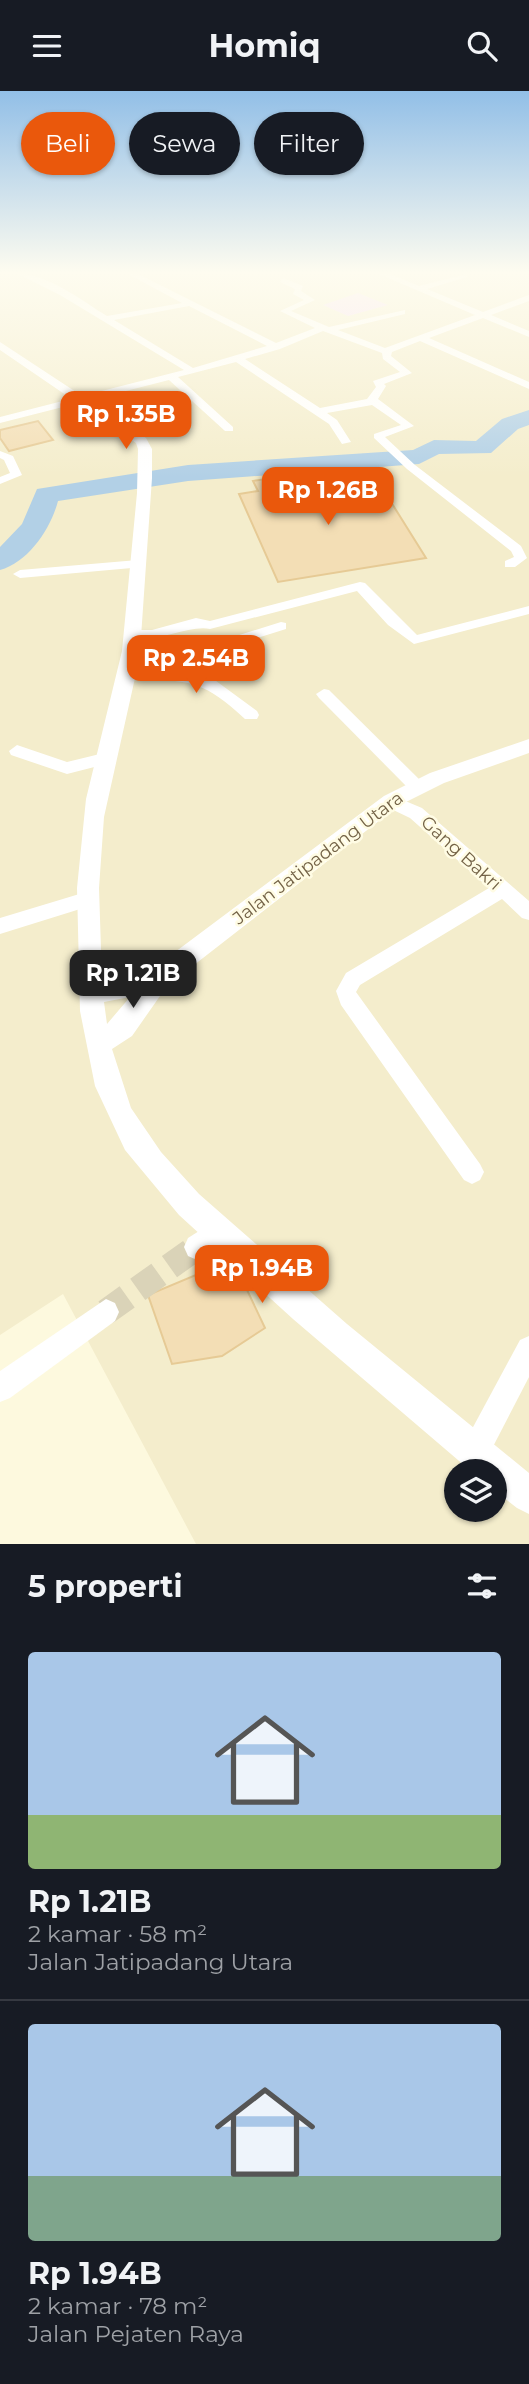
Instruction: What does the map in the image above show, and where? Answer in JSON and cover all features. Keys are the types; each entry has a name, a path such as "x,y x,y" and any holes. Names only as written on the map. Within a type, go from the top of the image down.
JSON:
{"street":[{"path":"143,342 194,372"},
{"path":"266,342 277,347"},
{"path":"0,420 81,398 173,378 291,342"},
{"path":"360,342 385,351 414,342"},
{"path":"429,342 529,386"},
{"path":"0,345 143,443 144,480 127,675 97,794 86,900 91,992 99,1043 106,1081 120,1115 135,1142 207,1239 363,1360 529,1496"},
{"path":"385,351 388,353 386,357 407,373 377,383 381,386 372,397 409,426 378,436 411,467 516,549 521,558 510,564"},
{"path":"239,359 339,428 346,442"},
{"path":"173,378 229,429"},
{"path":"317,412 374,401"},
{"path":"0,454 9,457 16,475 0,481"},
{"path":"20,574 138,564"},
{"path":"132,634 152,634 196,622 210,625 360,586 393,622 414,640 529,610"},
{"path":"205,679 203,651 281,626"},
{"path":"127,675 185,675 205,679 222,687 251,715"},
{"path":"324,694 416,786"},
{"name":"Jalan Jatipadang Utara","path":"99,1043 123,1028 158,978 391,800 416,786 529,746"},
{"path":"17,751 67,768 104,759"},
{"name":"Gang Bakri","path":"391,800 416,813 529,912"},
{"path":"472,1172 348,998 346,991 353,979 502,890"},
{"path":"0,926 86,900"},
{"name":"Jalan Jatipadang Utara","path":"91,992 122,989 158,978"},
{"path":"0,1388 106,1312"},
{"path":"475,1452 529,1349"}],"shaded area":[{"path":"0,342 529,342 529,1544 196,1544 63,1294 0,1335"}],"building":[{"path":"38,421 53,440 9,451 0,438 0,430"},
{"path":"343,471 349,481 376,478 426,558 278,582 239,494 258,491 253,481 273,478 278,489 327,483 322,474"},
{"path":"227,1262 239,1273 265,1328 222,1356 172,1364 148,1295"}],"waterway":[{"path":"0,561 30,533 40,516 46,495 188,473 419,457 434,447 482,448 510,424 529,417"}],"tunnel":[{"path":"106,1312 197,1247"}]}
